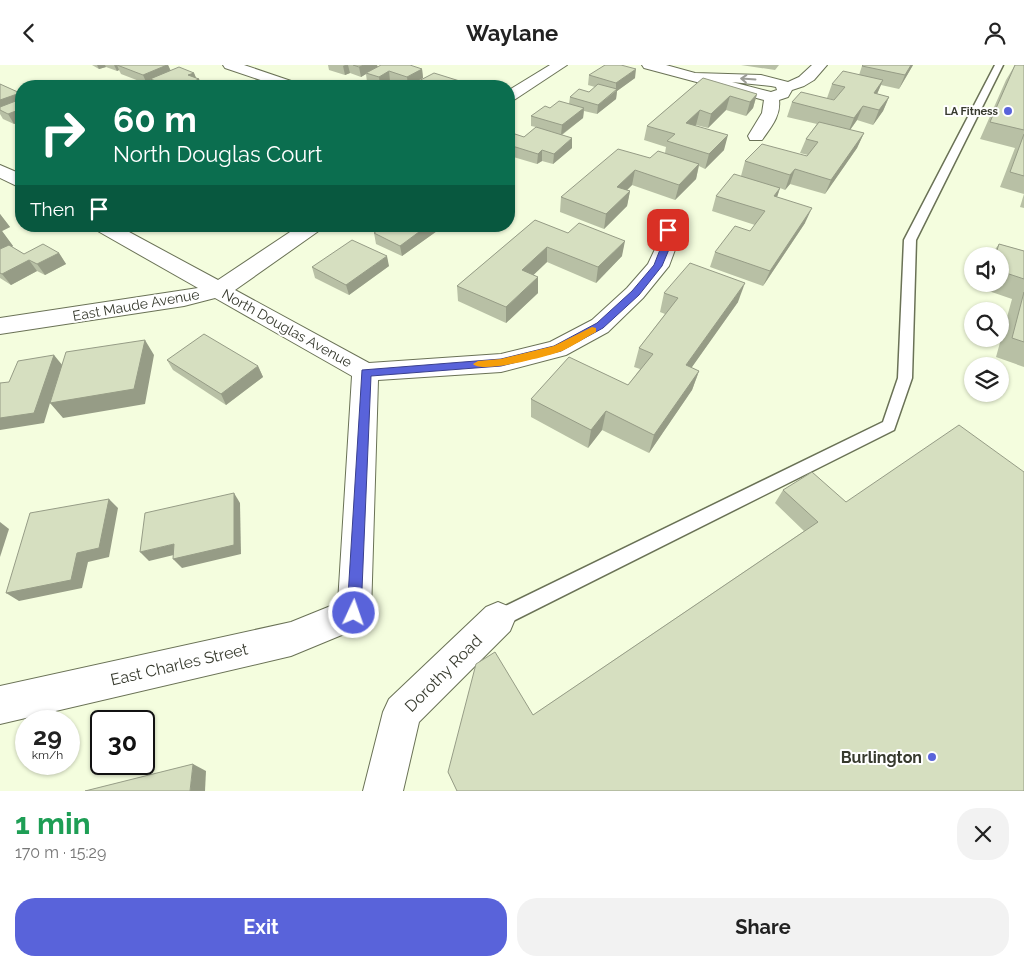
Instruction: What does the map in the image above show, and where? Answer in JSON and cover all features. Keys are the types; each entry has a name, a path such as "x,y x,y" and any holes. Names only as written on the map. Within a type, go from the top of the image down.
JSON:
{"street":[{"path":"230,65 274,80"},
{"path":"515,93 560,65"},
{"path":"649,65 695,77 747,78 782,84 777,92 769,117 756,136"},
{"path":"777,92 791,87 810,75 820,65"},
{"path":"0,170 15,179"},
{"path":"365,373 501,363 557,349 600,326 635,293 658,266 666,247 668,230"},
{"name":"North Douglas Avenue","path":"114,232 365,373"},
{"name":"East Maude Avenue","path":"0,327 184,299 219,290 304,232"},
{"name":"East Charles Street","path":"0,705 291,639 354,613 365,373"},
{"name":"Dorothy Road","path":"383,791 402,712 498,619"}],"lane":[{"path":"498,619 889,426 905,378 910,240 999,65"}],"building":[{"path":"117,65 167,65 143,75"},
{"path":"381,65 410,65 422,69 407,77 389,71 379,77 366,73"},
{"path":"605,65 621,65 636,69 616,83 589,75"},
{"path":"863,65 911,65 905,75"},
{"path":"1015,65 1024,65 1024,130 990,122"},
{"path":"179,67 194,73 188,75 199,79 153,80 150,79"},
{"path":"843,71 883,80 874,93 889,97 879,110 863,106 854,118 792,102 801,92 834,100 845,87 832,84"},
{"path":"434,73 456,80 421,80"},
{"path":"703,78 757,94 750,102 730,96 711,114 700,110 686,123 728,135 709,154 667,141 675,134 647,126"},
{"path":"0,84 15,91 15,95 0,100"},
{"path":"598,84 617,89 598,105 570,97 579,89 589,92"},
{"path":"15,101 15,111 8,114 0,110 0,107"},
{"path":"559,101 584,108 562,125 531,116 545,106 550,108"},
{"path":"819,122 864,133 831,180 795,169 790,175 745,161 762,144 807,156 818,142 806,139"},
{"path":"536,127 572,138 554,154 542,150 538,154 515,147 515,134 524,137"},
{"path":"1024,134 1024,176 1010,172"},
{"path":"618,149 650,158 658,151 699,164 679,185 635,170 617,187 630,191 606,214 561,197"},
{"path":"734,174 780,188 774,196 812,208 770,271 715,252 735,226 750,231 765,211 716,196"},
{"path":"535,220 568,233 579,223 625,241 598,267 547,247 522,270 538,277 506,307 457,286"},
{"path":"375,232 419,232 400,246 374,233"},
{"path":"352,240 387,256 346,285 312,267"},
{"path":"43,244 59,253 37,264 29,260 2,274 0,273 0,249 9,245 24,254"},
{"path":"999,244 1024,251 1024,279 1009,274 1009,247 998,247"},
{"path":"690,263 745,283 686,365 699,371 654,435 606,411 591,430 531,399 569,357 628,385 653,354 639,348 678,298 664,293"},
{"path":"1024,292 1024,342 1012,338"},
{"path":"204,334 258,366 221,394 167,360"},
{"path":"145,340 134,389 50,403 66,352"},
{"path":"54,355 34,413 0,418 0,383 9,382 18,361"},
{"path":"959,425 1024,472 1024,791 457,791 448,772 476,664 495,652 533,715 818,522 783,490 812,472 846,502"},
{"path":"234,493 234,545 173,559 174,544 140,552 145,513"},
{"path":"109,499 99,548 77,553 71,580 6,593 30,513"},
{"path":"193,764 190,791 85,791 155,775"}],"slow traffic":[{"path":"478,364 501,363 557,349 592,330"}],"place":[{"name":"LA Fitness","path":"1008,111"},
{"name":"Burlington","path":"932,757"}],"route":[{"path":"354,613 365,373 501,363 557,349 600,326 635,293 658,266 666,247 668,230"}]}
